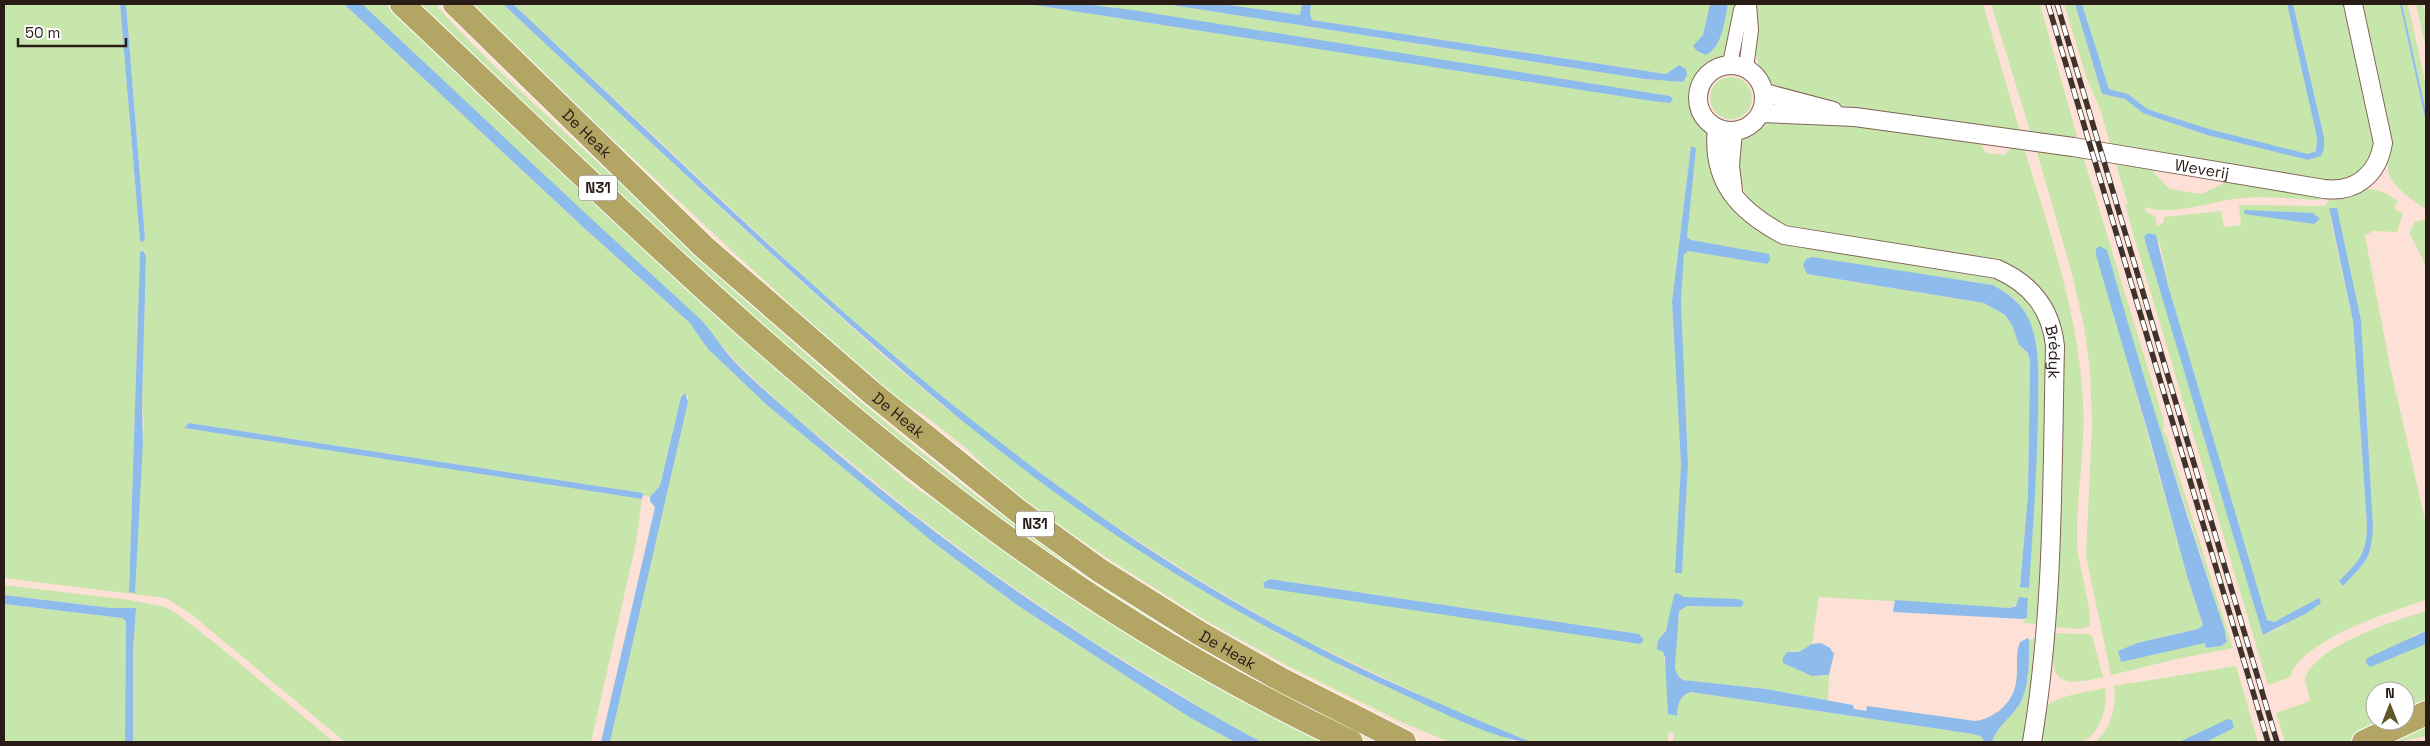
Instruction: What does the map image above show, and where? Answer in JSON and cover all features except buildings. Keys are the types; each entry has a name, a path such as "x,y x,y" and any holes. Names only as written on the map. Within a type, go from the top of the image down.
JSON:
{"highway":[{"name":"De Heak","path":"402,4 680,266 811,382 925,476 1037,560 1137,626 1245,690 1350,742"},
{"name":"De Heak","path":"455,4 705,248 872,393 1018,511 1099,570 1198,633 1330,705 1404,742"},
{"path":"2364,742 2426,713"}],"street":[{"path":"1738,66 1751,30 1748,4"},
{"name":"Weverij","path":"1761,113 1855,117 2073,147 2324,189 2343,189 2358,184 2371,174 2380,158 2383,143 2354,4"},
{"path":"1738,66 1759,78 1765,94 1761,113 1750,126 1725,130 1702,114 1698,93 1707,74 1718,67 1738,66"},
{"name":"Weverij","path":"1765,94 1855,117"},
{"name":"Brédyk","path":"1725,130 1715,147 1717,165 1724,184 1765,225 1784,235 1997,269 2014,277 2029,288 2044,307 2053,330 2055,346 2052,494 2045,644 2032,742"}],"green space":[{"path":"4,4 120,4 140,241 145,238 126,4 344,4 583,227 689,322 708,349 768,406 934,543 1017,605 1180,711 1235,742 610,742 688,396 681,397 660,486 650,497 643,496 643,493 189,423 184,428 642,499 636,543 591,742 345,742 192,615 166,598 4,578","holes":["140,252 146,256 142,405 144,422 134,593 129,592"]},
{"path":"362,4 386,4 546,155 862,439 884,461 920,490 1327,742 1261,742 1236,729 1092,641 987,569 914,514 796,418 736,362 700,320"},
{"path":"415,4 435,4 511,82 762,315 882,420 1007,518 1071,565 1168,627 1229,662 1384,742 1357,735 1340,727 1185,641 1090,583 982,506 837,389 714,282"},
{"path":"467,4 503,4 734,220 880,353 947,409 1178,575 1288,639 1369,679 1515,742 1449,742 1399,721 1290,667 1208,622 1107,558 1026,502 1001,483 966,448 925,416 895,397 795,309"},
{"path":"513,4 1028,4 1670,103 1670,96 1084,4 1165,4 1644,79 1683,82 1687,75 1686,69 1679,65 1667,74 1311,20 1311,4 1710,4 1703,35 1718,43 1728,4 1738,4 1728,47 1717,61 1698,75 1691,94 1692,106 1706,133 1711,166 1716,183 1730,205 1760,230 1782,242 1995,276 2022,292 2029,299 2040,317 2047,348 2048,368 2039,622 2036,624 2023,623 2028,613 2028,598 2010,608 1819,597 1812,644 1799,652 1791,651 1792,667 1820,677 1829,675 1828,701 1766,689 1683,680 1678,676 1675,668 1679,611 1687,606 1741,607 1743,601 1683,597 1681,595 1666,631 1658,640 1657,648 1663,652 1668,683 1677,708 1682,696 1691,692 1973,734 1982,737 1984,742 1673,742 1674,733 1669,732 1667,742 1531,742 1439,704 1292,634 1204,583 1104,519 1010,451 922,380 831,302","holes":["1691,146 1687,237 1691,240 1767,264 1688,251 1684,255 1681,301 1688,465 1682,573 1676,573 1681,465 1672,302","1807,274 1972,281 1993,285 2016,300 2039,372 2029,588 2020,586 2028,494 2030,361 2028,353 2019,345 2012,325 2005,315 1984,303","1270,579 1639,634 1644,640 1263,583"]},
{"path":"1221,4 1302,4 1300,15"},
{"path":"1757,4 1983,4 2020,132 1888,114 1811,100 1784,92 1770,84 1763,75 1756,56"},
{"path":"1991,4 2040,4 2078,140 2031,134"},
{"path":"2064,4 2075,4 2102,94 2125,99 2143,113 2207,135 2308,160 2324,149 2324,137 2293,4 2346,4 2372,123 2373,151 2368,163 2359,171 2337,182 2110,144 2100,109 2087,79"},
{"path":"2082,4 2287,4 2317,138 2316,152 2308,154 2209,129 2146,108 2128,94 2109,89"},
{"path":"2359,4 2400,4 2426,122 2426,209 2397,187 2389,173 2389,155"},
{"path":"2402,4 2408,4 2426,86 2426,112"},
{"path":"2416,4 2423,4 2426,16 2426,49"},
{"path":"1735,77 1743,80 1749,86 1752,98 1749,110 1743,116 1727,119 1719,116 1713,110 1710,94 1713,86 1719,80"},
{"path":"1772,121 1846,124 1980,143 1986,153 2004,155 2013,146 2024,148 2061,271 2069,303 2080,367 2084,418 2077,544 2090,626 2080,629 2053,627 2062,345 2060,330 2050,305 2035,284 2012,268 1999,262 1786,227 1755,207 1746,195 1737,169 1740,142 1757,128"},
{"path":"2036,149 2083,156 2164,421 2163,430 2167,437 2233,648 2111,675 2086,556 2092,426 2090,369 2084,327 2072,274","holes":["2096,249 2186,508 2227,642 2221,646 2206,648 2205,643 2118,651 2137,643 2198,629 2203,625 2187,576"]},
{"path":"2115,161 2149,167 2169,189 2201,194 2228,181 2320,196 2319,200 2271,197 2242,198 2168,210 2156,210 2146,207 2145,210 2156,218 2156,226 2163,223 2164,217 2221,211 2224,227 2241,225 2239,205 2325,206 2332,197 2366,189 2381,191 2398,201 2394,208 2403,214 2397,232 2373,231 2365,236 2390,366 2426,524 2426,600 2371,619 2329,639 2311,651 2298,664 2290,677 2268,685 2134,237 2125,204 2128,204","holes":["2337,208 2361,320 2373,526 2371,546 2366,560 2343,586 2339,581 2360,557 2365,544 2367,526 2353,321 2330,217","2148,233 2160,244 2168,285 2267,621 2274,622 2319,599 2280,628 2263,635"]},
{"path":"2426,220 2426,270 2423,259 2409,233 2415,222"},
{"path":"4,585 130,600 165,607 176,613 215,643 334,742 133,742 133,652 136,608 111,608 4,595"},
{"path":"4,604 122,618 126,621 125,742 4,742"},
{"path":"2426,611 2426,631 2412,636 2416,647 2426,644 2426,705 2415,710 2415,681 2365,681 2365,731 2370,731 2347,742 2285,742 2276,713 2310,701 2305,679 2312,667 2323,656 2339,645 2396,621"},
{"path":"2052,633 2088,634 2092,636 2103,677 2074,682 2059,677 2053,661"},
{"path":"2039,637 2026,742 1992,742 2000,727 2016,710 2023,698 2028,673 2029,640"},
{"path":"2236,666 2258,742 2206,742 2234,728 2179,742 2095,742 2101,736 2112,717 2114,686"},
{"path":"2105,688 2106,695 2102,719 2089,738 2072,744 2039,742 2043,715 2050,703 2083,692"},
{"path":"2426,721 2426,736 2398,742 2381,742 2405,731 2415,731 2415,726"}],"water":[{"path":"120,4 126,4 145,238 143,242 140,241"},
{"path":"344,4 362,4 697,316 734,361 756,383 904,508 1019,593 1078,633 1138,671 1261,742 1235,742 1189,717 1017,605 934,543 768,406 708,349 689,322 583,227"},
{"path":"503,4 513,4 726,206 872,337 947,400 1103,518 1196,579 1293,634 1381,677 1531,742 1481,730 1317,654 1169,570 1058,495 942,404 868,340 722,208"},
{"path":"1028,4 1084,4 1132,10 1670,96 1673,99 1670,103 1652,101"},
{"path":"1165,4 1221,4 1300,15 1302,4 1311,4 1310,13 1312,20 1666,74 1679,65 1686,69 1687,75 1683,82 1644,79"},
{"path":"1710,4 1728,4 1724,25 1716,46 1706,55 1697,51 1693,46 1703,35"},
{"path":"2075,4 2082,4 2109,89 2128,94 2146,108 2156,112 2209,129 2308,154 2316,151 2317,138 2287,4 2293,4 2324,137 2324,149 2321,156 2308,160 2207,135 2143,113 2125,99 2102,94"},
{"path":"2400,4 2402,4 2426,112 2426,122"},
{"path":"1691,146 1696,148 1687,237 1691,240 1769,254 1770,260 1767,264 1688,251 1684,255 1681,301 1688,465 1682,573 1675,573 1681,465 1672,302"},
{"path":"2329,208 2337,208 2361,320 2373,526 2371,546 2366,560 2343,586 2339,581 2352,568 2363,551 2367,526 2353,321"},
{"path":"2244,210 2313,213 2320,219 2314,224 2245,214"},
{"path":"2148,233 2156,235 2168,285 2267,620 2274,622 2319,598 2321,603 2307,613 2263,635 2144,237"},
{"path":"2099,246 2107,250 2164,441 2225,631 2227,642 2221,646 2206,648 2205,643 2121,662 2118,651 2137,643 2198,629 2203,625 2187,576 2149,436 2096,255 2096,249"},
{"path":"143,251 146,256 142,405 143,442 135,593 129,592 140,252"},
{"path":"1812,257 1993,285 2010,296 2024,310 2034,333 2038,378 2036,478 2029,588 2020,587 2028,494 2030,361 2028,353 2019,345 2012,325 2005,315 1984,303 1807,274 1803,265 1806,259"},
{"path":"685,393 688,402 610,742 601,742 655,507 650,501 650,497 660,486 681,397"},
{"path":"189,423 643,493 642,499 184,428"},
{"path":"1270,579 1639,634 1644,640 1640,644 1265,588 1263,583"},
{"path":"1677,593 1684,597 1738,599 1743,601 1741,607 1687,606 1679,611 1675,668 1678,676 1683,680 1766,689 1853,705 1854,709 1866,711 1867,706 1975,721 1989,717 2002,709 2011,697 2016,683 2018,648 2020,642 2028,638 2029,665 2023,698 2016,710 2000,727 1992,742 1984,742 1982,737 1973,734 1691,692 1682,698 1677,716 1668,714 1665,658 1663,652 1657,649 1658,640 1666,631 1674,595"},
{"path":"4,595 111,608 136,608 133,652 133,742 125,742 126,621 122,618 4,604"},
{"path":"2019,597 2028,598 2027,618 1893,612 1895,600 2010,608 2016,606"},
{"path":"2426,631 2426,644 2370,667 2366,663 2367,658"},
{"path":"1821,643 1830,648 1834,654 1829,675 1812,676 1783,663 1783,658 1787,652 1799,652 1812,644"},
{"path":"2228,719 2232,720 2234,728 2206,742 2179,742"}],"railway":[{"path":"2048,4 2268,742"},
{"path":"2057,4 2277,742"}]}
